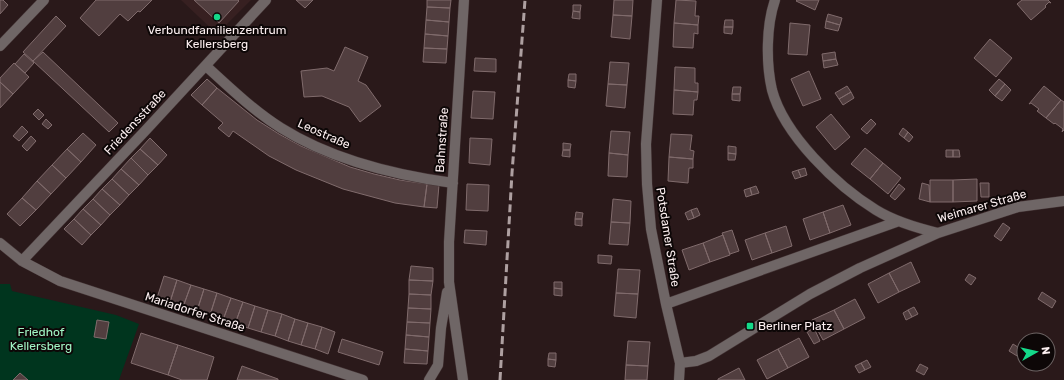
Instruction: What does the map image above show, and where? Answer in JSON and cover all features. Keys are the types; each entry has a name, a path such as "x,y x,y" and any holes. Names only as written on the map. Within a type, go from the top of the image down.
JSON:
{"street":[{"path":"0,46 44,0"},
{"name":"Friedensstraße","path":"22,261 206,66 266,0"},
{"name":"Bahnstraße","path":"463,380 449,282 449,242 464,0"},
{"name":"Potsdamer Straße","path":"657,0 646,144 647,184 651,229 666,304 680,363 679,380"},
{"name":"Weimarer Straße","path":"774,0 767,35 772,90 781,111 795,134 820,164 843,187 876,210 916,228 938,233 1018,207 1064,201"},
{"name":"Leostraße","path":"206,66 244,100 281,128 324,150 377,168 415,178 453,183"},
{"path":"666,304 899,221"},
{"path":"680,363 696,361 709,356 810,294 860,268 938,233"},
{"name":"Mariadorfer Straße","path":"0,243 22,261 60,281 363,380"},
{"name":"Bahnstraße","path":"429,380 438,366 441,328 449,282"}],"shaded area":[{"name":"Verbundfamilienzentrum Kellersberg","path":"181,0 251,0 217,34"}],"green space":[{"name":"Friedhof Kellersberg","path":"0,284 10,284 12,291 116,315 139,324 119,380 0,380"}],"building":[{"path":"0,0 3,0 8,5 0,14"},
{"path":"96,0 152,0 128,21 120,14 99,36 80,18"},
{"path":"194,0 238,0 239,1 219,23"},
{"path":"296,0 313,0 305,8"},
{"path":"427,0 451,0 450,8 427,7"},
{"path":"614,0 633,0 632,16 613,15"},
{"path":"676,0 696,1 695,16 699,16 698,25 674,23"},
{"path":"819,0 815,10 796,1"},
{"path":"1022,0 1048,0 1051,3 1049,2 1045,6 1046,7 1031,20 1017,4"},
{"path":"573,5 581,5 580,12 573,11"},
{"path":"427,7 450,8 449,22 426,20"},
{"path":"573,11 580,12 580,19 572,18"},
{"path":"828,14 842,18 840,25 826,21"},
{"path":"613,15 632,16 630,39 611,37"},
{"path":"56,16 66,26 33,61 23,52"},
{"path":"426,20 449,22 448,36 425,34"},
{"path":"725,20 733,20 733,27 724,27"},
{"path":"826,21 840,25 838,31 825,28"},
{"path":"674,23 698,25 698,34 694,33 693,48 673,47"},
{"path":"790,23 810,25 807,55 788,54"},
{"path":"724,27 733,27 732,34 724,33"},
{"path":"425,34 448,36 447,49 424,48"},
{"path":"990,39 1012,58 996,77 974,58"},
{"path":"345,47 368,57 358,81 366,85 381,106 360,122 349,107 322,96 304,97 301,71 327,68 334,71"},
{"path":"424,48 447,49 446,63 423,62"},
{"path":"43,52 118,123 109,132 33,61"},
{"path":"835,52 836,59 823,61 822,54"},
{"path":"24,54 34,63 25,73 15,64"},
{"path":"475,58 496,59 496,72 474,71"},
{"path":"836,59 838,65 824,68 823,61"},
{"path":"610,62 629,63 627,85 608,84"},
{"path":"14,63 29,77 13,94 0,82 0,78"},
{"path":"675,67 695,68 695,83 698,83 698,92 674,90"},
{"path":"809,71 821,99 803,106 791,79"},
{"path":"569,74 576,74 576,81 568,80"},
{"path":"207,79 217,88 202,105 191,95"},
{"path":"999,79 1005,84 995,96 989,90"},
{"path":"568,80 576,81 575,88 568,87"},
{"path":"0,82 13,94 0,108"},
{"path":"608,84 627,85 625,108 606,106"},
{"path":"1005,84 1011,90 1002,101 995,96"},
{"path":"847,86 851,92 839,99 835,93"},
{"path":"1044,86 1061,100 1046,118 1037,111 1039,109 1031,103 1029,104"},
{"path":"733,87 741,87 740,94 732,94"},
{"path":"217,88 257,120 301,146 350,167 400,180 427,184 424,207 395,203 343,189 296,170 269,156 233,131 229,137 218,128 223,123 202,105"},
{"path":"674,90 698,92 697,100 694,100 693,115 673,114"},
{"path":"473,91 495,92 493,119 471,118"},
{"path":"851,92 854,98 843,105 839,99"},
{"path":"732,94 740,94 740,101 732,100"},
{"path":"1061,100 1064,102 1064,130 1062,132 1063,129 1046,118"},
{"path":"38,109 44,115 39,120 33,114"},
{"path":"831,114 850,137 835,150 816,127"},
{"path":"46,119 52,125 48,129 42,124"},
{"path":"871,119 876,124 867,134 861,129"},
{"path":"22,126 28,132 19,141 13,136"},
{"path":"903,128 908,132 904,138 899,134"},
{"path":"611,131 630,132 628,155 609,153"},
{"path":"908,132 913,137 909,142 904,138"},
{"path":"83,133 96,145 81,162 67,149"},
{"path":"671,134 692,135 690,150 694,151 693,159 669,157"},
{"path":"31,136 36,141 27,151 22,146"},
{"path":"150,138 167,155 158,165 140,149"},
{"path":"470,138 492,139 490,165 469,163"},
{"path":"563,143 571,144 570,150 563,150"},
{"path":"728,146 736,147 736,154 728,153"},
{"path":"865,148 883,163 870,179 851,164"},
{"path":"67,149 81,162 66,178 52,165"},
{"path":"140,149 158,165 148,175 131,158"},
{"path":"563,150 570,150 570,157 562,156"},
{"path":"946,150 953,150 953,157 946,157"},
{"path":"953,150 959,150 960,157 953,157"},
{"path":"609,153 628,155 627,177 608,176"},
{"path":"728,153 736,154 735,160 728,160"},
{"path":"669,157 693,159 693,168 689,168 688,183 668,181"},
{"path":"131,158 148,175 139,185 121,169"},
{"path":"883,163 901,178 888,194 870,179"},
{"path":"52,165 66,178 51,194 37,181"},
{"path":"805,168 807,175 801,177 798,170"},
{"path":"121,169 139,185 129,195 112,179"},
{"path":"798,170 801,177 795,179 792,172"},
{"path":"112,179 129,195 120,205 102,189"},
{"path":"977,179 977,201 953,202 953,180"},
{"path":"930,180 953,180 953,202 930,202"},
{"path":"37,181 51,194 36,210 22,198"},
{"path":"922,183 929,185 930,202 919,199"},
{"path":"980,183 989,183 989,197 981,197"},
{"path":"427,184 439,185 437,208 424,207"},
{"path":"467,184 489,185 488,211 466,210"},
{"path":"899,184 905,189 895,200 890,196"},
{"path":"756,186 759,193 752,195 750,188"},
{"path":"750,188 752,195 746,197 744,190"},
{"path":"102,189 120,205 110,215 93,199"},
{"path":"22,198 36,210 20,226 7,214"},
{"path":"93,199 110,215 101,225 83,209"},
{"path":"613,199 631,201 630,223 611,222"},
{"path":"843,205 851,225 830,233 823,212"},
{"path":"697,208 700,215 694,218 691,210"},
{"path":"83,209 101,225 91,235 74,219"},
{"path":"691,210 694,218 688,220 685,213"},
{"path":"576,212 583,213 582,219 575,219"},
{"path":"823,212 830,233 810,240 803,219"},
{"path":"74,219 91,235 82,245 64,229"},
{"path":"575,219 582,219 582,226 575,225"},
{"path":"611,222 630,223 628,245 609,244"},
{"path":"1003,223 1010,228 1001,241 994,236"},
{"path":"786,226 792,246 772,253 765,233"},
{"path":"465,230 487,231 486,245 464,243"},
{"path":"732,230 739,251 730,254 722,233"},
{"path":"765,233 772,253 752,260 745,240"},
{"path":"723,235 730,255 710,262 703,243"},
{"path":"703,243 710,262 689,270 682,250"},
{"path":"598,255 612,256 611,264 598,263"},
{"path":"911,262 920,282 899,292 889,273"},
{"path":"411,266 433,268 433,281 409,280"},
{"path":"618,269 640,270 638,294 616,293"},
{"path":"889,273 899,292 878,303 868,284"},
{"path":"969,274 976,278 971,285 965,280"},
{"path":"164,276 177,280 170,302 157,298"},
{"path":"177,280 191,285 183,307 170,302"},
{"path":"409,280 433,281 431,295 409,294"},
{"path":"554,282 562,282 562,289 554,288"},
{"path":"191,285 204,289 197,311 183,307"},
{"path":"554,288 562,289 562,296 554,295"},
{"path":"204,289 217,293 210,315 197,311"},
{"path":"1042,292 1056,301 1052,308 1038,299"},
{"path":"217,293 231,298 223,320 210,315"},
{"path":"616,293 638,294 636,318 614,316"},
{"path":"409,294 431,295 431,309 408,308"},
{"path":"231,298 243,302 235,324 223,320"},
{"path":"855,299 865,318 844,329 834,310"},
{"path":"243,302 255,306 248,328 235,324"},
{"path":"255,306 268,310 261,332 248,328"},
{"path":"914,307 918,314 912,317 908,310"},
{"path":"408,308 431,309 430,323 407,322"},
{"path":"268,310 282,314 275,336 261,332"},
{"path":"834,310 844,329 823,340 812,320"},
{"path":"908,310 912,317 906,320 903,313"},
{"path":"282,314 295,319 288,341 275,336"},
{"path":"295,319 308,323 301,345 288,341"},
{"path":"97,320 109,322 106,339 94,337"},
{"path":"407,322 430,323 429,337 406,335"},
{"path":"308,323 322,327 315,349 301,345"},
{"path":"322,327 335,332 328,354 315,349"},
{"path":"814,328 820,341 814,344 807,332"},
{"path":"141,333 178,345 168,375 131,363"},
{"path":"406,335 429,337 428,351 405,349"},
{"path":"799,338 809,357 788,368 778,349"},
{"path":"342,339 383,352 379,365 338,352"},
{"path":"628,341 650,342 648,366 626,365"},
{"path":"1013,344 1016,346 1016,355 1009,351"},
{"path":"178,345 214,357 207,380 182,380 168,375"},
{"path":"405,349 428,351 427,364 404,363"},
{"path":"778,349 788,368 767,379 757,360"},
{"path":"549,353 556,353 556,360 548,359"},
{"path":"548,359 556,360 555,367 548,366"},
{"path":"867,360 871,367 865,370 861,363"},
{"path":"861,363 865,370 859,373 855,366"},
{"path":"920,364 928,368 924,375 916,371"},
{"path":"626,365 648,366 647,380 625,380"},
{"path":"242,366 278,379 278,380 237,380"},
{"path":"739,368 745,380 718,380 718,379"},
{"path":"20,373 28,380 13,380"}],"railway":[{"path":"500,380 512,173 525,0"}],"place":[{"name":"Verbundfamilienzentrum Kellersberg","path":"217,17"},
{"name":"Berliner Platz","path":"750,326"}]}
